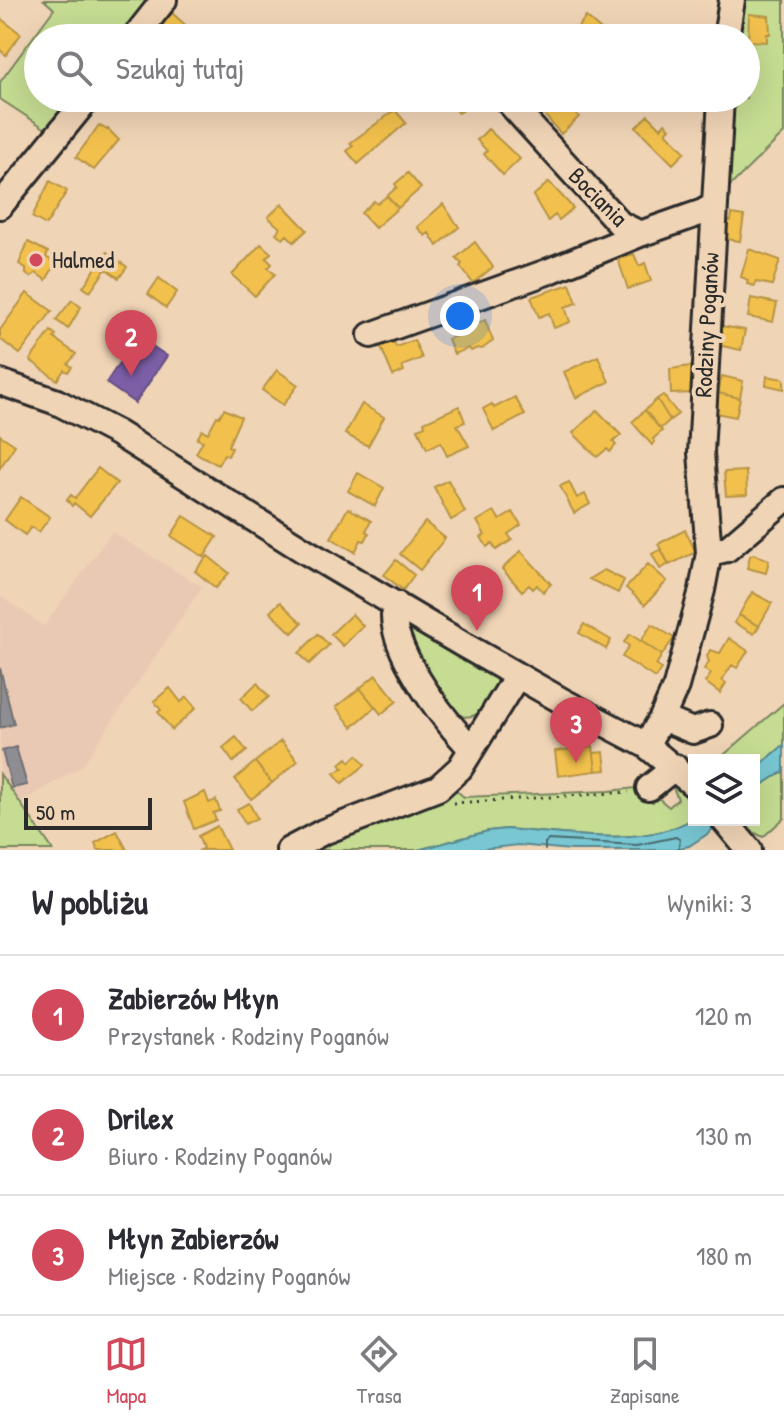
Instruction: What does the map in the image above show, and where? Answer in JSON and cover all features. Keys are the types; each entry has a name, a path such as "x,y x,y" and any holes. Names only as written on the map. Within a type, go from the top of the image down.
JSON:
{"street":[{"path":"145,24 164,0"},
{"path":"728,24 732,0"},
{"path":"0,206 77,112"},
{"name":"Bociania","path":"518,112 620,224 640,234 715,205"},
{"name":"Rodziny Poganów","path":"646,745 676,686 709,553 701,453 720,112"},
{"path":"371,335 547,272 640,234"},
{"path":"0,382 87,416 305,551 517,676 646,745 686,777"},
{"path":"709,553 727,549 784,500"},
{"path":"396,604 392,621 402,647 436,709 471,748"},
{"path":"289,850 323,832 438,788 460,768 517,676"},
{"path":"662,718 693,731 710,725"},
{"path":"649,788 686,777"},
{"path":"729,826 745,845"}],"path":[{"path":"442,807 456,803 618,794 649,788"}],"shaded area":[{"path":"112,532 202,587 82,766 20,803 0,774 0,596 44,626"}],"green space":[{"path":"44,0 155,0 136,24 43,24 54,9"},
{"path":"737,0 784,0 784,133 725,191 728,112 760,112 760,24 734,24"},
{"path":"24,50 24,112 68,112 52,133 0,99 0,82"},
{"path":"408,623 492,672 497,690 486,709 465,717 451,711 442,702 417,660 404,625"},
{"path":"784,703 784,745 760,765 760,754 725,754"},
{"path":"784,771 784,818 763,837 747,826 760,826 760,786"},
{"path":"0,774 53,850 0,850"},
{"path":"677,784 688,798 688,821 652,833 603,837 506,829 418,850 296,850 452,787 464,797 645,787 669,807 678,799 672,785"}],"water":[{"path":"784,745 784,771 760,786 760,765"},
{"path":"688,821 688,826 715,826 689,846 670,850 571,850 518,845 474,850 418,850 506,829 603,837 674,828"}],"building: Mieszkania":[{"path":"172,13 184,24 163,24"},
{"path":"749,14 769,16 767,42 760,42 760,24 749,24"},
{"path":"586,17 594,24 580,24"},
{"path":"0,18 21,34 6,55 0,50"},
{"path":"392,112 397,112 406,123 358,164 347,151 353,146 350,143"},
{"path":"542,112 575,112 579,117 561,134"},
{"path":"648,115 661,128 665,123 670,128 666,132 685,152 673,164 636,127"},
{"path":"99,125 119,140 94,170 76,157"},
{"path":"488,129 520,159 503,175 484,154 487,151 477,140"},
{"path":"408,173 421,188 398,208 387,196"},
{"path":"50,181 67,191 46,225 32,217"},
{"path":"549,182 573,208 559,220 555,215 548,221 533,196"},
{"path":"387,196 398,208 375,228 361,213 374,201 377,204"},
{"path":"282,204 307,230 294,242 287,235 283,239 276,233 280,228 268,217"},
{"path":"443,204 459,227 437,246 429,233 425,236 417,227"},
{"path":"732,214 744,216 740,241 719,238 722,220 731,221"},
{"name":"Halmed","path":"28,242 48,252 46,257 56,263 46,280 36,273 30,277 26,274 26,268 19,264"},
{"path":"475,242 493,267 473,283 456,258"},
{"path":"261,244 271,253 266,258 272,264 268,268 275,274 255,296 232,275"},
{"path":"749,249 780,260 772,285 747,284 748,280 741,277"},
{"path":"107,252 127,267 119,278 106,269 90,292 83,287"},
{"path":"634,254 639,266 645,263 651,281 628,289 618,259"},
{"path":"159,278 177,292 166,308 148,294"},
{"path":"570,284 577,303 565,307 570,322 554,328 549,313 539,317 531,297"},
{"path":"27,293 52,311 20,354 0,339 0,330"},
{"path":"751,298 777,303 773,322 748,317"},
{"path":"72,300 81,307 68,329 56,320"},
{"path":"476,319 478,323 485,320 493,341 482,349 471,351 469,348 454,354 448,339 463,333 461,330 468,327 467,323"},
{"path":"721,326 745,330 741,350 722,346 721,349 716,348"},
{"path":"51,331 56,335 54,338 76,354 68,364 72,367 68,372 64,370 57,380 30,360"},
{"path":"393,340 396,347 414,340 422,358 402,366 404,371 393,376 380,345"},
{"path":"598,356 609,382 576,398 564,372"},
{"path":"691,366 694,393 671,394 670,369"},
{"path":"277,370 298,385 283,405 262,390"},
{"path":"722,376 743,381 740,398 718,393"},
{"path":"767,376 784,379 784,389 766,385"},
{"path":"718,393 740,398 736,417 715,413"},
{"path":"663,395 678,414 670,420 657,399"},
{"path":"515,397 525,415 494,431 483,409 492,404 494,408"},
{"path":"657,399 670,420 660,429 645,410"},
{"path":"362,404 384,417 368,446 345,434"},
{"path":"459,406 465,422 457,425 469,446 447,456 441,442 427,449 418,429 425,426 424,422"},
{"path":"224,409 241,417 228,446 232,448 218,465 196,453 203,441 197,439 202,430 208,433"},
{"path":"597,410 621,435 613,442 616,445 610,452 607,449 597,457 573,433"},
{"path":"645,410 662,431 653,439 655,442 652,445 632,422"},
{"path":"0,435 15,445 0,468"},
{"path":"98,468 117,483 90,516 67,500 71,495 75,498"},
{"path":"746,471 747,495 726,496 724,472"},
{"path":"358,473 384,488 375,506 348,491"},
{"path":"448,480 465,512 451,520 434,487"},
{"path":"569,482 577,498 585,494 590,504 574,513 560,486"},
{"path":"21,497 50,517 39,532 31,527 25,535 5,520"},
{"path":"348,508 371,521 365,541 361,540 355,552 331,538"},
{"path":"494,511 500,520 513,512 521,525 508,534 512,540 496,550 492,543 487,547 481,537 485,535 477,521"},
{"path":"184,516 217,537 204,557 171,536"},
{"path":"425,522 445,538 420,570 400,554"},
{"path":"685,530 696,552 669,565 658,544"},
{"path":"661,549 669,564 660,569 652,554"},
{"path":"521,551 551,584 543,592 537,585 533,589 529,585 522,591 502,569"},
{"path":"753,554 769,560 766,573 747,568"},
{"path":"208,556 229,573 216,588 195,571"},
{"path":"396,560 414,575 403,590 384,575"},
{"path":"648,564 667,581 645,605 626,588"},
{"path":"604,570 624,580 618,593 589,579"},
{"path":"752,592 772,603 759,626 739,615"},
{"path":"280,602 302,623 292,633 270,612"},
{"path":"352,614 363,626 343,646 331,634"},
{"path":"739,615 759,626 754,634 734,623"},
{"path":"584,624 611,640 606,649 579,633"},
{"path":"652,624 674,638 662,655 641,641"},
{"path":"318,634 329,645 309,664 299,653"},
{"path":"630,634 662,655 656,665 661,669 655,678 622,657 629,646 624,642"},
{"path":"729,638 748,651 737,668 732,665 722,680 726,683 720,693 705,682 711,674 704,669 709,662 707,656 710,650 720,653"},
{"path":"376,675 397,701 381,714 360,688"},
{"path":"257,683 269,697 252,711 241,698"},
{"path":"170,688 181,702 187,697 196,708 172,730 158,712 161,710 154,701"},
{"path":"360,688 375,707 352,727 336,707"},
{"path":"236,737 247,751 233,762 223,748"},
{"path":"281,741 298,761 272,783 255,762"},
{"path":"593,746 596,771 558,776 555,751"},
{"path":"604,752 606,770 596,771 594,753"},
{"path":"357,755 365,765 342,783 334,773 343,768 340,764 347,758 350,762"},
{"path":"255,762 272,783 251,799 235,779"},
{"path":"205,792 209,803 216,800 220,811 213,813 216,820 194,829 184,802"},
{"path":"249,803 257,818 245,824 237,809"},
{"path":"217,826 229,850 200,850 203,848 198,836"},
{"path":"117,831 127,850 98,850 95,843"}],"building: Biura":[{"path":"137,336 167,356 135,403 106,383"}],"building: Przemysł":[{"path":"0,668 14,724 0,728"},
{"path":"16,747 27,785 12,788 2,751"}],"place":[{"name":"Halmed","path":"36,260"},
{"name":"Drilex","path":"131,376"},
{"name":"Zabierzów Młyn","path":"477,631"},
{"name":"Młyn Zabierzów","path":"576,763"}]}
